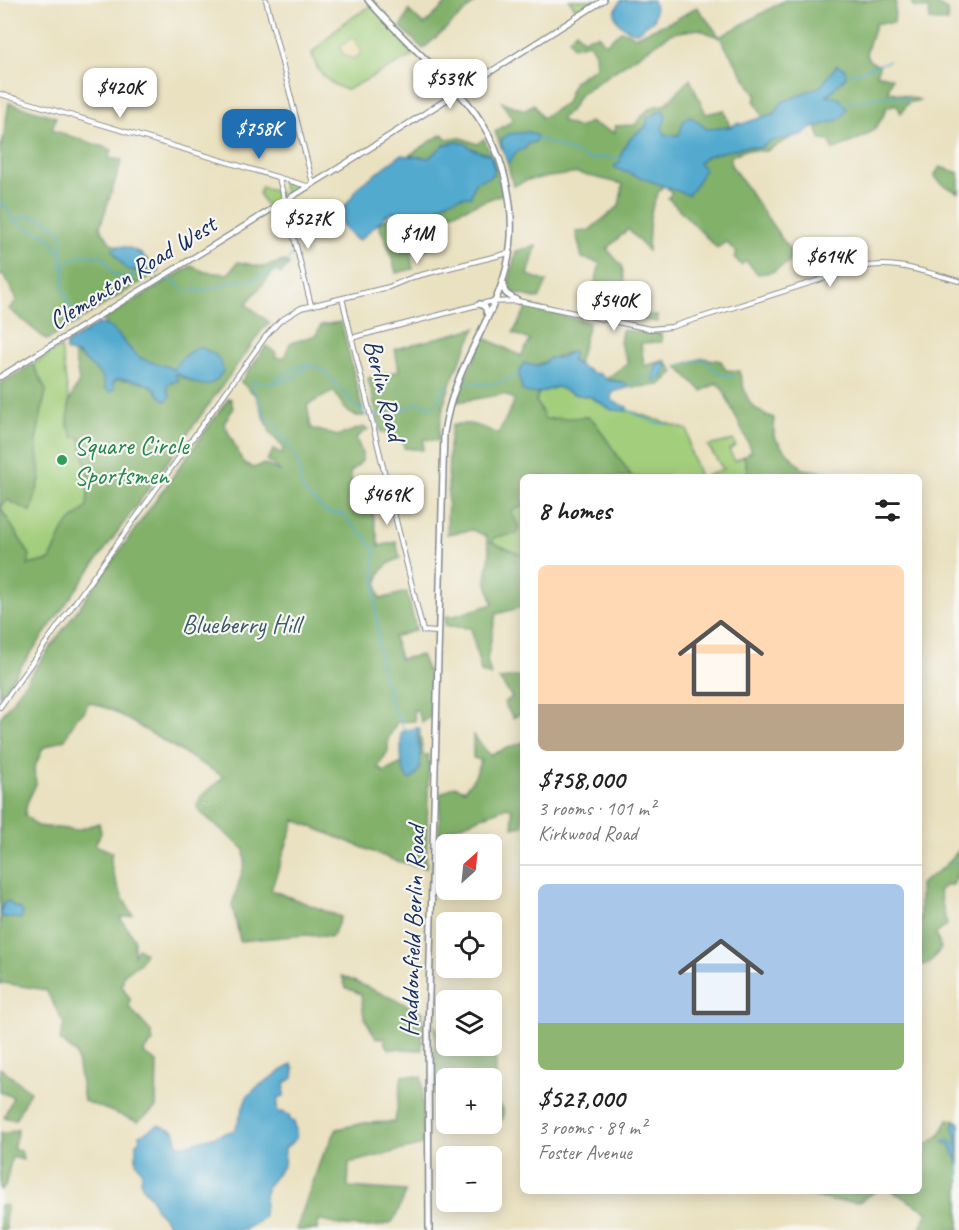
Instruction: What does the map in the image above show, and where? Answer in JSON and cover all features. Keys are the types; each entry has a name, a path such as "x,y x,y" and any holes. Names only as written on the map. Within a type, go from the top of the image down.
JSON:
{"main road":[{"name":"Haddonfield Berlin Road","path":"368,0 458,92 486,131 500,160 507,182 510,205 511,233 505,276 495,302 459,374 446,417 443,444 428,1033 429,1230"},
{"name":"Clementon Road West","path":"0,377 604,0"},
{"path":"505,276 504,291 509,297 518,301"},
{"path":"480,304 485,307 488,316"}],"street":[{"path":"0,94 310,185 266,0"},
{"path":"279,177 310,305"},
{"path":"0,707 266,336 286,316 310,305 509,253"},
{"path":"498,255 508,263"},
{"path":"351,338 480,304 518,301 650,329 660,329 871,264 898,265 959,281"},
{"name":"Berlin Road","path":"342,298 423,631 437,632"}],"green space":[{"path":"450,0 478,0 423,49 401,27 409,11 424,25"},
{"path":"569,0 596,0 578,11"},
{"path":"785,0 896,0 894,23 876,23 866,53 870,61 879,66 877,74 892,78 888,91 920,100 908,103 901,113 896,104 886,108 878,125 872,131 833,150 830,141 821,140 816,127 827,96 846,76 763,117 754,100 757,97 720,38 699,29 672,33 580,94 570,111 561,118 563,122 579,128 589,122 615,133 615,126 635,125 651,108 665,105 690,79 706,114 724,110 730,127 665,135 661,130 666,116 646,127 622,168 684,192 698,163 708,155 746,146 759,148 771,141 796,135 766,151 745,150 731,156 731,165 791,252 791,261 772,272 758,274 746,261 741,265 734,257 737,253 726,242 717,248 668,198 672,193 664,185 652,208 648,251 628,229 607,249 622,266 625,284 641,314 657,316 658,322 625,318 628,302 617,299 617,293 608,291 604,313 589,310 600,263 582,258 576,232 588,231 619,206 623,184 577,173 527,180 513,186 507,161 495,132 513,120 502,102 524,110 534,104 542,118 566,103 574,81 596,67 595,53 589,43 573,47 569,39 576,31 582,39 598,35 605,44 621,31 630,33 634,37 675,20 697,7 720,37"},
{"path":"911,0 929,0 947,10 948,22 930,20 929,9 913,7"},
{"path":"372,5 418,53 347,90 324,76 316,66 312,53 342,24"},
{"path":"9,103 56,117 52,130 112,150 108,158 122,160 100,227 111,244 139,252 159,271 47,340 9,309 17,300 3,274 0,276 0,145 2,145"},
{"path":"442,134 447,139 459,137 477,144 484,139 492,157 457,142 444,145 429,158 408,156"},
{"path":"493,158 503,194 445,216 449,238 436,246 410,253 413,269 396,273 389,248 378,224 391,217 404,228 437,227 438,209 457,196 471,196 475,182 493,174"},
{"path":"940,167 959,173 959,193 943,185 934,176"},
{"path":"281,179 301,186 301,187 286,196"},
{"path":"261,187 280,192 281,199 267,207 259,194"},
{"path":"536,246 528,275 547,282 539,299 507,291 516,251"},
{"path":"285,261 289,265 280,274 275,270 246,304 270,323 262,330 0,696 0,384 33,364 46,390 36,440 40,479 31,512 8,500 2,504 1,509 30,555 28,565 50,560 65,527 87,507 89,480 80,437 74,438 68,426 69,402 79,381 74,354 85,360 103,377 105,388 110,392 115,380 129,380 150,386 167,400 170,395 168,384 179,380 176,373 183,378 207,385 175,370 146,362 136,355 103,320 191,266 205,272 228,274 238,262 263,267"},
{"path":"528,305 589,323 578,364 571,361 571,351 535,366 523,364 522,389 539,393 536,400 545,419 588,417 594,421 630,474 520,474 520,507 511,511 519,528 516,534 495,537 491,542 520,554 520,608 496,614 487,660 491,676 481,672 471,628 445,626 445,616 454,616 493,604 486,580 490,553 486,536 472,530 447,534 449,447 452,426 458,424 475,425 498,434 515,400 504,394 457,402 463,382 485,338 521,356 530,340 513,333"},
{"name":"Blueberry Hill","path":"341,322 364,416 353,415 349,412 334,391 307,405 311,428 337,436 363,427 368,429 356,438 362,453 362,461 350,473 355,495 372,508 379,546 396,542 400,558 383,569 378,579 378,592 380,599 407,592 416,630 394,637 400,659 421,655 427,670 431,671 430,718 422,722 417,710 413,710 415,721 397,722 388,739 388,751 378,767 384,772 402,763 402,733 419,728 423,755 429,755 426,868 393,860 295,820 271,890 341,917 332,937 304,935 240,941 232,905 245,863 244,849 200,812 197,806 202,795 224,777 112,710 89,702 84,712 77,717 65,739 43,748 34,769 36,784 27,803 25,815 37,826 77,830 99,823 101,833 95,845 112,852 114,875 133,915 120,918 134,938 134,955 138,948 145,953 139,964 124,974 122,986 130,999 129,1007 151,1032 153,1042 143,1053 157,1062 156,1108 138,1122 84,1101 76,1054 60,1040 64,1024 46,990 0,984 0,718 229,398 233,409 224,423 243,462 253,468 264,464 281,472 267,460 274,449 282,454 283,447 271,434 256,396 241,382 266,346 276,353 275,357 284,358 290,343 316,335 321,325"},
{"path":"476,328 446,396 438,441 424,439 423,450 404,448 403,440 381,432 368,378 399,371 395,349"},
{"path":"622,330 661,334 662,342 641,343 644,366 665,360 674,372 660,385 626,388 624,382 606,379 628,363 620,343"},
{"name":"Square Circle Sportsmen","path":"61,347 69,402 68,426 80,437 89,480 87,507 65,527 50,560 28,565 1,509 2,504 8,500 31,511 40,479 36,440 46,390 33,364"},
{"path":"703,358 721,361 726,370 739,371 749,401 758,410 774,418 774,437 783,448 803,469 826,474 748,474 744,456 752,451 723,390 717,383 702,391 677,366"},
{"path":"557,387 591,397 612,410 627,410 688,430 690,450 699,474 630,474 594,421 588,417 545,420 536,400 539,393"},
{"path":"733,440 736,446 729,450 735,461 744,456 748,474 710,474 723,469 708,446"},
{"path":"520,506 520,555 491,542 495,537 519,528 511,511"},
{"path":"520,676 520,714 513,718 504,703 512,697 499,679"},
{"path":"473,735 490,755 520,743 520,827 513,828 512,809 507,807 439,834 440,794 455,786 465,790 475,776 481,760 473,758"},
{"path":"959,850 959,871 953,885 946,885 939,891 947,925 936,934 941,948 929,964 922,965 922,883 944,867"},
{"path":"342,976 423,1012 422,1050 390,1049 385,1044 385,1038 376,1038 364,1017 361,994 346,988"},
{"path":"435,1026 436,1056 495,1056 496,1068 436,1068 435,1100"},
{"path":"0,1068 30,1091 15,1120 4,1117 13,1097 0,1092"},
{"path":"402,1075 422,1077 423,1145 349,1163 348,1187 406,1191 392,1222 367,1227 346,1226 319,1220 317,1230 296,1230 321,1159 337,1129 364,1123 395,1122"},
{"path":"948,1119 957,1121 959,1126 959,1230 955,1228 954,1230 919,1230 928,1212 897,1194 922,1194 922,1148 939,1136"},
{"path":"18,1129 13,1149 21,1150 23,1160 12,1157 5,1187 0,1190 0,1133"},
{"path":"806,1194 871,1194 859,1202 832,1201"},
{"path":"0,1205 7,1206 5,1222 7,1230 0,1230"}],"sand":[{"path":"353,37 362,52 356,57 349,58 340,47"}],"water":[{"path":"621,0 653,0 654,19 637,32 629,30 616,18 616,8"},
{"path":"837,65 845,69 846,76 827,96 839,98 847,108 843,116 838,120 810,129 802,135 771,141 759,148 749,146 705,157 699,163 704,168 702,174 688,195 615,168 615,165 620,163 622,152 628,142 646,127 647,118 662,110 666,117 662,128 665,135 679,135 683,122 690,116 707,129 742,124 775,113 782,102 821,86"},
{"path":"529,132 537,136 535,142 527,144 526,148 516,152 510,162 507,162 501,143 502,139 509,134"},
{"path":"457,142 491,155 495,170 490,177 475,182 471,196 451,200 441,205 436,212 437,227 413,227 403,224 394,212 387,215 360,240 344,228 340,214 359,186 401,155 429,158 444,145"},
{"path":"119,246 138,252 147,259 152,268 136,271 126,269 112,250"},
{"path":"98,324 109,327 134,353 144,359 174,370 184,357 199,347 215,355 223,371 217,379 206,385 194,383 176,373 179,380 168,384 170,397 166,401 153,387 134,380 115,380 114,390 110,392 105,387 101,375 79,355 66,351 66,344"},
{"path":"572,351 574,354 571,361 593,373 600,374 607,380 626,383 627,388 613,392 611,398 614,402 627,407 627,411 612,410 591,397 573,394 557,387 535,393 522,390 519,373 524,363 540,365 549,358 560,358"},
{"path":"665,363 668,367 663,376 657,381 653,380 657,364"},
{"path":"416,728 420,730 417,734 420,766 410,780 402,766 401,734 403,731"},
{"path":"8,901 16,908 20,908 23,913 21,919 2,917 2,907"},
{"path":"292,1064 293,1078 285,1083 284,1096 278,1098 277,1110 279,1113 289,1115 290,1120 294,1122 296,1137 285,1148 284,1165 266,1188 264,1216 246,1230 174,1230 156,1209 141,1183 142,1173 136,1161 136,1143 140,1140 140,1135 158,1125 174,1130 178,1145 186,1145 235,1130 247,1097 257,1087"},
{"path":"955,1122 959,1122 957,1165 957,1158 951,1145 943,1142 947,1139 958,1142 953,1127"}],"waterway":[{"path":"847,74 889,61"},
{"path":"841,104 889,96 908,99"},
{"path":"535,138 590,159 609,157 621,159"},
{"path":"0,203 7,207 11,217 20,225 48,236 60,253"},
{"path":"15,220 30,216 45,220 59,229 63,239 61,265 65,274 63,288 67,296 67,303 73,307 72,316 78,324"},
{"path":"163,279 172,279 185,293 197,290 202,292 230,282 252,280 278,269 295,254"},
{"path":"64,269 66,263 77,256 100,255 115,276 126,277 156,272"},
{"path":"151,268 159,273"},
{"path":"678,366 704,359 720,374 734,376"},
{"path":"275,382 279,376 290,372 292,368 304,365 319,368 346,396 350,397 350,402 368,415"},
{"path":"309,366 290,379 275,383 252,381 252,386 267,420 276,424 281,439 288,441 289,450 298,457 300,483 303,490 325,511 333,514 341,513 361,534 367,536 368,543 376,549 374,560 379,636 377,641 385,683 389,688 388,697 395,713 400,718 404,731"},
{"path":"460,386 471,382 496,383 519,373"},
{"path":"627,385 639,382 649,374 655,373"},
{"path":"373,414 391,415 415,403 432,406 438,400 443,388 450,386"},
{"path":"626,409 655,423 668,424"},
{"path":"949,864 959,861"},
{"path":"959,1163 959,1178"}],"place":[{"name":"Square Circle Sportsmen","path":"62,460"}]}
